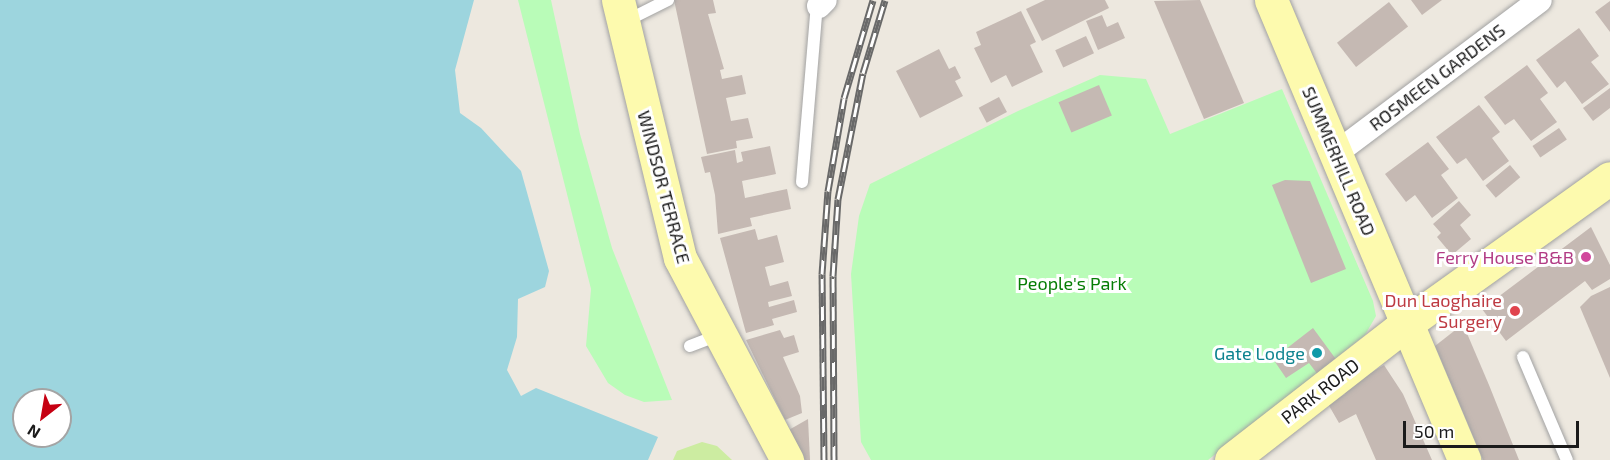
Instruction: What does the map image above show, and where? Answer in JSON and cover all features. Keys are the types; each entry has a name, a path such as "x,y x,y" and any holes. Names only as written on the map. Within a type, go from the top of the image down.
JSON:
{"main road":[{"name":"SUMMERHILL ROAD","path":"1271,0 1335,154 1409,322 1464,460"},
{"name":"WINDSOR TERRACE","path":"620,12 680,258 705,340 787,460"},
{"name":"PARK ROAD","path":"1247,455 1409,322 1610,178"}],"street":[{"name":"ROSMEEN GARDENS","path":"1335,154 1540,0"}],"lane":[{"path":"620,12 668,0"},
{"path":"802,182 820,2"},
{"path":"1523,357 1567,460"}],"green space":[{"path":"518,0 551,0 580,134 612,248 672,400 644,402 625,395 608,383 586,346 591,289"},
{"name":"People's Park","path":"1100,75 1146,79 1170,134 1282,89 1373,301 1376,316 1365,335 1208,460 871,460 861,442 851,274 859,216 870,184 1018,111"},
{"path":"702,442 717,446 732,460 673,460 677,451"}],"water":[{"path":"0,0 474,0 455,70 460,113 481,128 521,171 549,271 545,287 518,299 517,337 507,370 521,396 536,388 658,437 648,460 0,460"}],"building":[{"path":"674,0 713,0 716,13 708,14 724,69 720,70 722,79 742,75 746,94 726,98 731,121 748,118 753,138 736,141 737,148 707,154"},
{"path":"1045,0 1105,0 1109,8 1042,41 1026,9"},
{"path":"1200,0 1244,103 1204,119 1154,1"},
{"path":"1411,0 1442,0 1422,15"},
{"path":"1610,1 1610,32 1595,12"},
{"path":"1389,2 1408,26 1356,67 1337,43"},
{"path":"1021,11 1036,42 1030,45 1043,72 1012,87 1006,75 991,83 974,48 981,45 976,32"},
{"path":"1102,15 1107,27 1118,22 1125,38 1098,50 1086,21"},
{"path":"1579,28 1599,56 1591,62 1609,84 1582,104 1565,81 1557,88 1536,60"},
{"path":"1086,36 1094,53 1063,68 1055,50"},
{"path":"939,49 949,69 955,66 961,78 955,81 963,96 920,118 896,71"},
{"path":"1527,65 1548,93 1540,99 1557,122 1531,141 1514,119 1505,125 1484,97"},
{"path":"1099,85 1112,115 1071,133 1058,102"},
{"path":"1610,88 1610,108 1593,121 1583,108"},
{"path":"999,97 1007,112 987,123 979,108"},
{"path":"1479,105 1500,132 1492,138 1509,161 1483,181 1466,158 1457,164 1436,137"},
{"path":"1559,128 1567,140 1540,158 1532,146"},
{"path":"1428,142 1449,169 1441,175 1458,198 1432,218 1415,195 1406,202 1385,174"},
{"path":"770,146 776,174 742,181 745,198 787,189 791,209 750,218 752,226 718,234 715,195 710,172 705,173 701,157 735,150 737,163 743,161 741,152"},
{"path":"1510,165 1520,177 1496,198 1485,186"},
{"path":"1285,180 1310,181 1346,269 1311,283 1272,185"},
{"path":"1459,201 1471,215 1460,225 1471,239 1452,255 1437,237 1441,233 1433,224"},
{"path":"1591,227 1610,265 1610,279 1592,290 1585,281 1506,341 1482,309"},
{"path":"755,229 758,240 777,235 784,262 765,267 770,286 788,281 792,296 768,302 769,307 794,300 797,312 772,319 774,325 746,333 720,238"},
{"path":"1610,287 1610,378 1580,307 1591,296"},
{"path":"1463,324 1519,460 1483,460 1435,346"},
{"path":"1313,328 1338,362 1319,376 1309,363 1286,378 1273,359"},
{"path":"780,330 784,338 794,335 799,352 783,357 800,396 802,413 785,420 746,340"},
{"path":"1384,365 1403,394 1432,460 1376,460 1356,414 1339,423 1328,404 1345,394 1342,390"},
{"path":"808,419 810,460 805,460 787,431"}],"railway":[{"path":"824,460 822,274 828,191 844,98 873,0"},
{"path":"834,460 833,276 838,199 863,73 885,0"}],"place":[{"name":"Ferry House B&B","path":"1586,257"},
{"name":"Dun Laoghaire Surgery","path":"1515,311"},
{"name":"Gate Lodge","path":"1317,353"}]}
